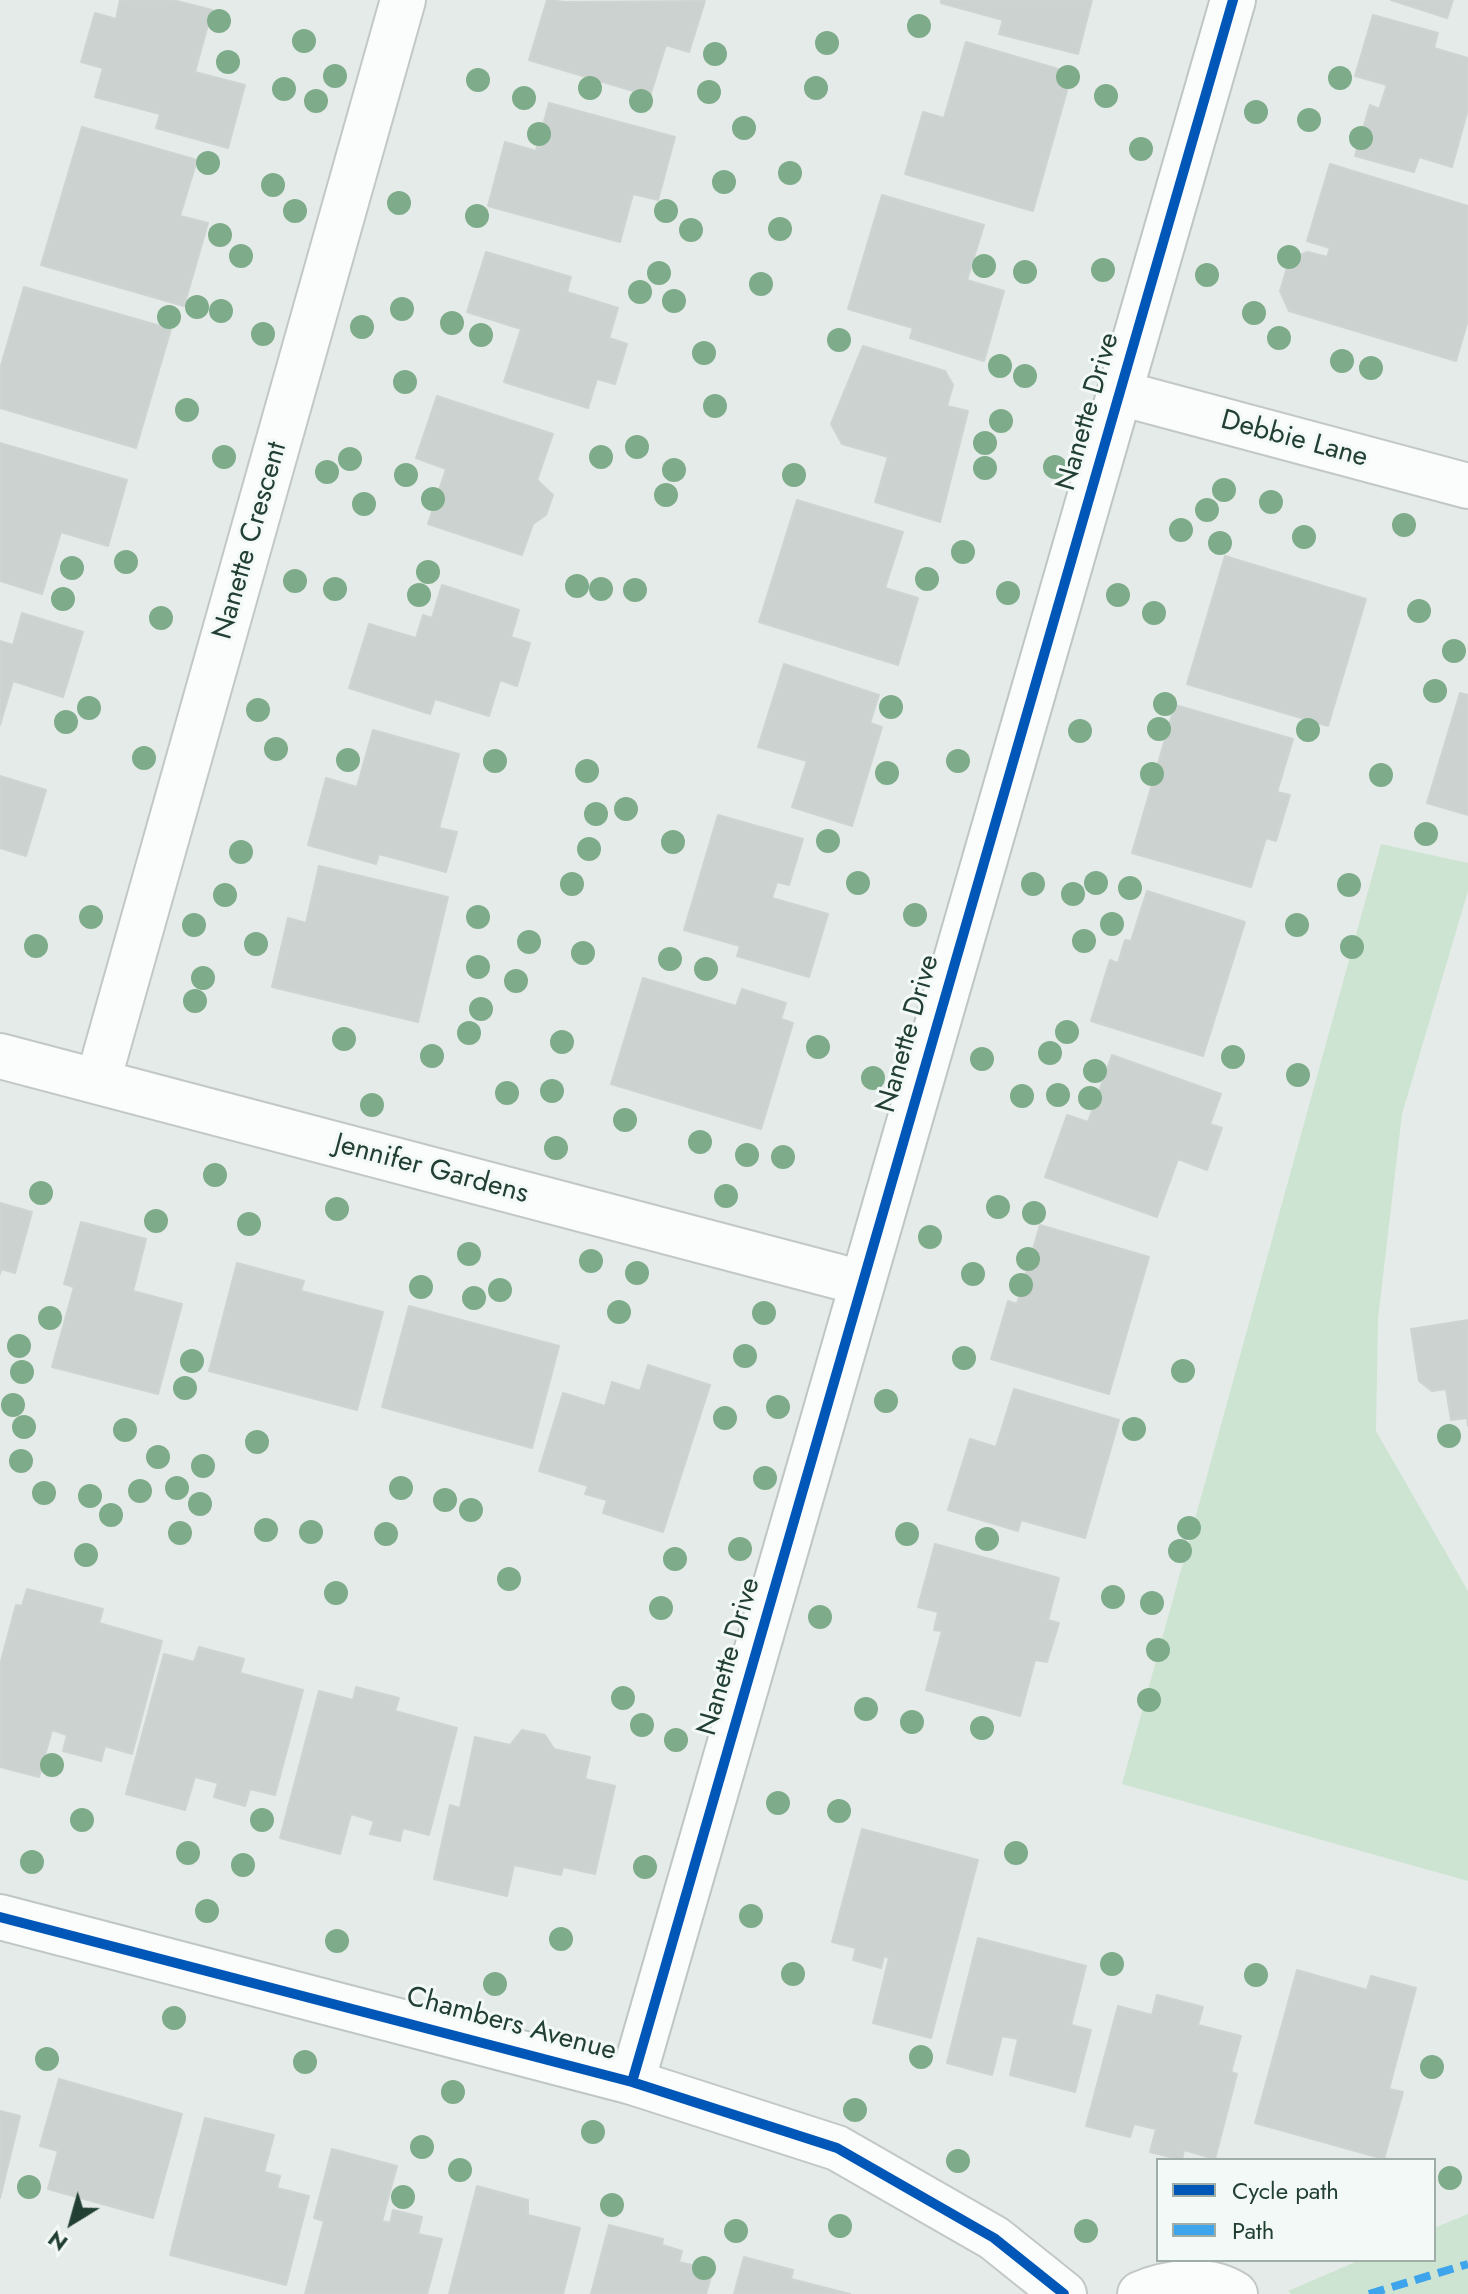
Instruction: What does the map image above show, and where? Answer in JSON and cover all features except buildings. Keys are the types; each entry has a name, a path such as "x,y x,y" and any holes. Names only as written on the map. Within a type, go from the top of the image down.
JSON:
{"street":[{"name":"Nanette Crescent","path":"98,1081 403,0"},
{"name":"Nanette Drive","path":"632,2082 1233,0"},
{"name":"Debbie Lane","path":"1120,393 1468,486"},
{"name":"Jennifer Gardens","path":"0,1056 862,1283"},
{"name":"Chambers Avenue","path":"0,1917 632,2082 837,2148 994,2238 1064,2294"},
{"path":"1140,2294 1159,2286 1194,2283 1235,2294"}],"green space":[{"path":"1381,844 1468,863 1468,891 1402,1114 1378,1319 1376,1431 1468,1591 1468,1881 1122,1784"},
{"path":"1468,2214 1468,2294 1291,2294 1288,2291 1355,2262 1436,2262 1436,2227"}],"marked path":[{"path":"1369,2294 1468,2264"}],"cycle path":[{"path":"632,2082 1233,0"},
{"path":"0,1917 632,2082 837,2148 994,2238 1064,2294"}]}
